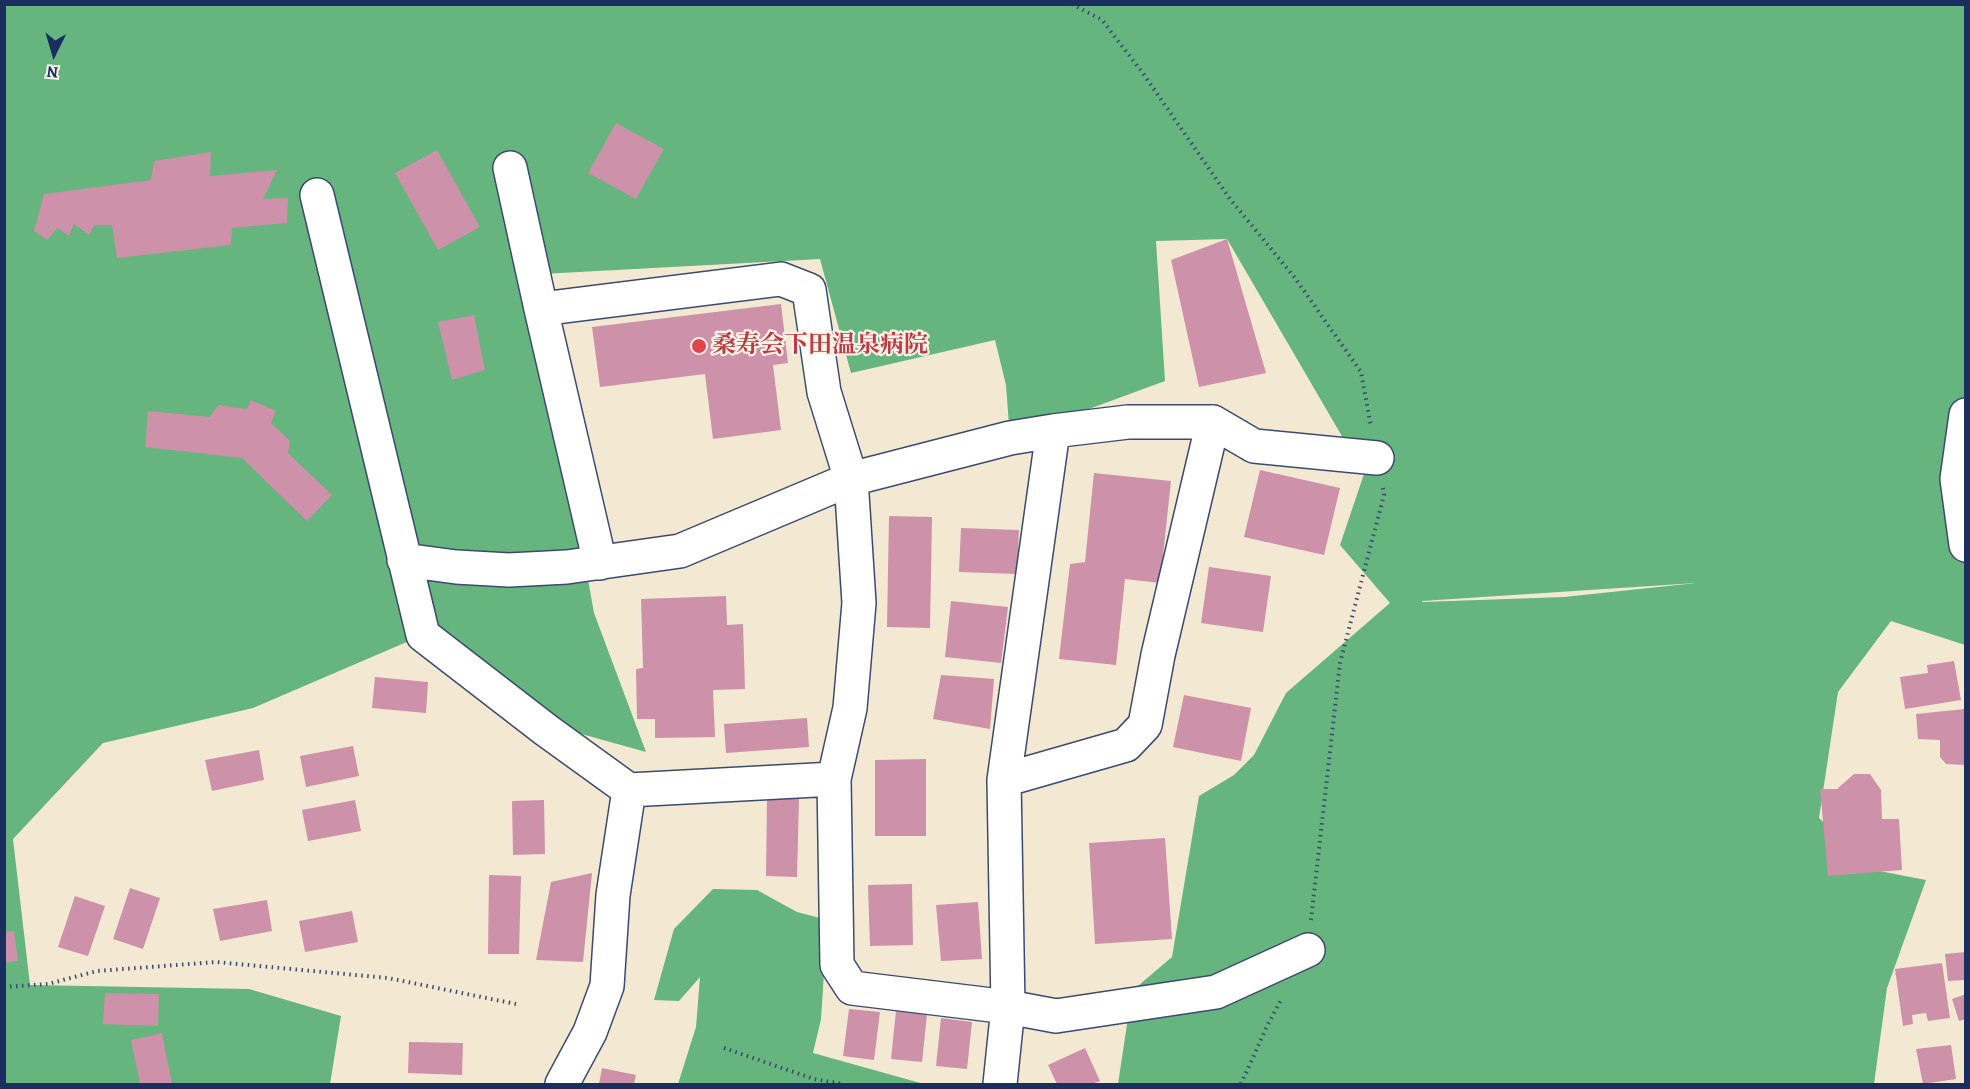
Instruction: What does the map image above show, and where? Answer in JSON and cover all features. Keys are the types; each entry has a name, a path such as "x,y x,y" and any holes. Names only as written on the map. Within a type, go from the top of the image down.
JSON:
{"street":[{"path":"510,168 600,563"},
{"path":"317,195 423,635 546,730 629,790 834,779"},
{"path":"541,309 781,279 810,290 824,393 851,479 859,603 850,708 834,779 837,965 852,988 1008,1007 1056,1016 1216,992 1308,951"},
{"path":"1965,415 1957,479 1965,545"},
{"path":"404,560 456,567 509,570 600,563 680,551 851,479 1010,438 1128,422 1213,422 1254,446 1377,458"},
{"path":"1004,780 1126,745 1146,724 1158,655 1213,422"},
{"path":"1000,1084 1008,1007 1004,780 1053,431"},
{"path":"562,1084 590,1032 608,986 613,895 629,790"}],"path":[{"path":"1072,4 1102,20 1142,72 1230,199 1295,278 1361,372 1384,495 1340,663 1308,951"},
{"path":"4,987 48,984 97,971 216,962 388,978 516,1005"},
{"path":"1241,1084 1285,992"},
{"path":"724,1048 814,1079 844,1084"}],"green space":[{"path":"5,5 1965,5 1965,645 1891,621 1838,692 1819,818 1874,870 1926,880 1887,988 1874,1084 1118,1084 1132,991 1172,957 1199,796 1234,775 1254,755 1286,693 1390,603 1340,545 1364,474 1227,239 1156,241 1165,381 1010,438 1006,385 995,340 851,373 820,259 542,274 534,277 594,613 646,752 560,728 423,635 253,708 103,743 13,839 30,985 249,989 341,1016 330,1084 5,1084","holes":["1696,583 1564,597 1422,602"]},
{"path":"713,889 757,890 797,912 824,919 821,1019 813,1053 924,1084 678,1084 696,1027 700,977 679,1001 654,1000 674,929"}],"building":[{"path":"616,123 664,149 636,199 588,173"},
{"path":"437,150 480,227 438,250 395,173"},
{"path":"211,152 210,176 277,170 263,199 288,198 287,223 232,228 231,245 117,258 112,225 94,225 89,235 74,224 69,236 58,228 47,240 34,231 44,194 151,180 154,161"},
{"path":"1227,239 1266,373 1199,387 1171,260"},
{"path":"781,304 788,363 773,365 781,430 713,439 705,374 600,387 592,327"},
{"path":"474,315 485,370 452,380 438,322"},
{"path":"251,400 276,411 271,423 290,441 288,453 332,495 307,521 242,458 145,447 148,411 210,417 218,405 247,409"},
{"path":"1260,470 1340,488 1324,555 1244,537"},
{"path":"1094,473 1171,481 1160,583 1125,579 1116,665 1059,659 1070,564 1085,562"},
{"path":"889,516 932,517 930,628 887,627"},
{"path":"961,528 1019,530 1017,574 959,572"},
{"path":"1209,567 1271,576 1263,632 1201,623"},
{"path":"726,596 727,625 743,624 745,689 713,690 715,737 655,738 655,719 637,719 636,669 643,668 641,599"},
{"path":"951,601 1008,607 1001,663 945,657"},
{"path":"1954,661 1961,700 1905,709 1900,677 1928,673 1927,665"},
{"path":"941,675 994,679 990,729 933,719"},
{"path":"375,677 428,682 426,713 372,708"},
{"path":"1184,695 1251,708 1241,761 1173,747"},
{"path":"1965,709 1966,765 1946,764 1940,757 1940,740 1918,739 1916,714"},
{"path":"807,718 809,747 726,753 724,724"},
{"path":"353,746 359,776 306,787 300,756"},
{"path":"259,750 264,780 212,791 205,760"},
{"path":"926,759 926,836 875,836 875,760"},
{"path":"1854,774 1870,774 1881,790 1882,819 1899,819 1902,870 1828,876 1820,789 1837,789"},
{"path":"767,798 799,799 797,877 766,876"},
{"path":"355,800 361,831 308,841 302,810"},
{"path":"544,800 545,854 513,855 512,801"},
{"path":"1165,838 1172,939 1095,944 1089,843"},
{"path":"592,873 583,962 536,960 551,882"},
{"path":"489,875 521,876 519,954 488,954"},
{"path":"912,884 913,945 870,946 868,885"},
{"path":"130,888 160,898 143,949 113,939"},
{"path":"75,896 105,906 88,956 58,947"},
{"path":"267,900 272,931 220,941 213,909"},
{"path":"978,902 982,959 941,961 936,905"},
{"path":"352,911 358,942 305,952 299,921"},
{"path":"14,931 18,961 4,963 4,932"},
{"path":"1966,952 1966,980 1948,981 1945,954"},
{"path":"1942,963 1950,1018 1928,1021 1926,1013 1912,1015 1913,1024 1903,1026 1895,969"},
{"path":"105,993 159,994 158,1026 103,1024"},
{"path":"1966,994 1966,1019 1959,1021 1952,999"},
{"path":"849,1009 880,1012 874,1060 843,1056"},
{"path":"896,1011 927,1014 922,1062 891,1059"},
{"path":"941,1018 972,1022 967,1069 936,1066"},
{"path":"162,1033 172,1084 140,1084 131,1040"},
{"path":"409,1042 463,1043 462,1075 408,1073"},
{"path":"1951,1045 1956,1079 1923,1084 1916,1049"},
{"path":"1085,1048 1100,1081 1092,1084 1057,1084 1048,1065"},
{"path":"602,1068 636,1075 634,1084 599,1084"}],"place":[{"name":"桑寿会下田温泉病院","path":"699,346"}]}
